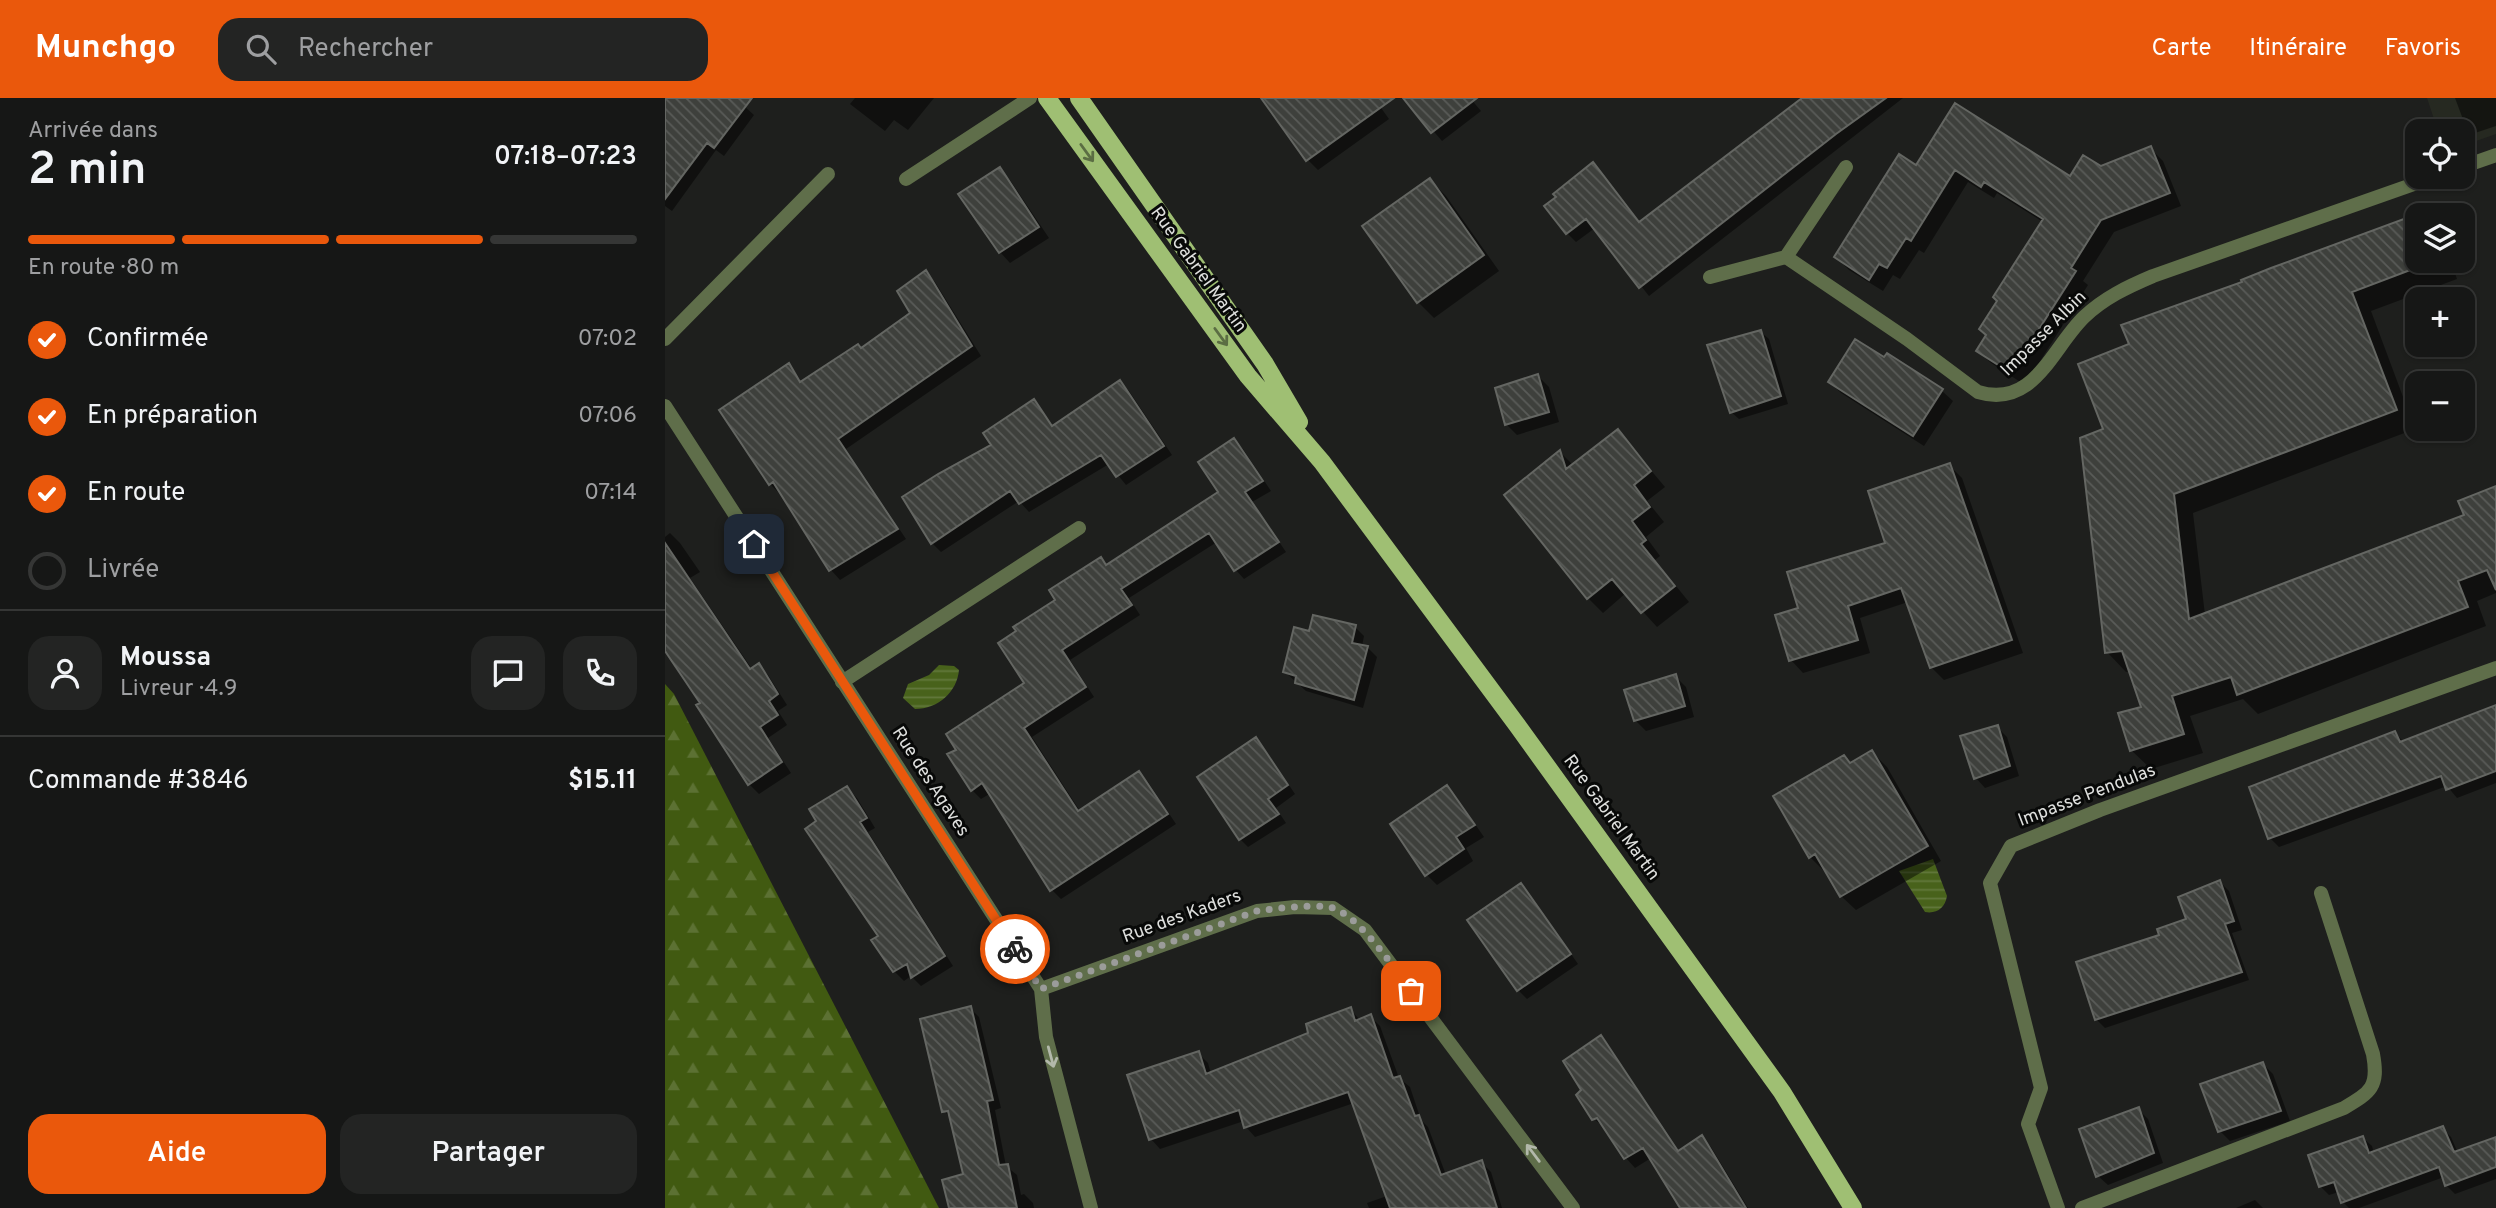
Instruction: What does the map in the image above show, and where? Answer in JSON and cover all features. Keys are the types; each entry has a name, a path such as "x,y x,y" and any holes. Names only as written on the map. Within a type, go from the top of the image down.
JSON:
{"main road":[{"name":"Rue Gabriel Martin","path":"1047,98 1248,376 1322,462 1517,725 1782,1091 1853,1208"},
{"name":"Rue Gabriel Martin","path":"1079,98 1265,364 1322,462"}],"street":[{"path":"906,179 1030,98"},
{"path":"2475,162 2496,155"},
{"path":"1710,277 1786,257 1846,167"},
{"path":"665,339 828,174"},
{"name":"Impasse Albin","path":"1786,257 1907,339 1979,392 2003,396 2015,393 2027,384 2051,360 2081,319 2120,291 2153,276 2405,187"},
{"name":"Rue des Agaves","path":"665,406 1041,989 1047,1037 1091,1208"},
{"path":"842,682 1079,528"},
{"name":"Impasse Pendulas","path":"2058,1208 2028,1124 2041,1088 1990,883 2011,846 2100,810 2496,668"},
{"path":"2082,1208 2344,1108 2368,1093 2377,1075 2373,1054 2321,893"},
{"name":"Rue des Kaders","path":"1041,989 1257,911 1294,907 1333,908 1365,930 1573,1208"}],"shaded area":[{"path":"2427,98 2496,98 2496,134 2475,141 2475,119 2434,119"},
{"path":"939,665 954,666 959,670 955,685 939,702 915,709 903,698 908,684 929,675"},
{"path":"1933,859 1947,896 1940,909 1925,912 1899,871"}],"green space":[{"path":"665,684 674,694 939,1208 665,1208"}],"building":[{"path":"665,98 752,98 714,148 707,143 665,199"},
{"path":"1261,98 1394,98 1306,161"},
{"path":"1403,98 1477,98 1431,133"},
{"path":"1802,98 1886,98 1639,288 1586,219 1566,234 1544,206 1556,197 1553,194 1593,162 1639,222"},
{"path":"1955,103 2070,176 2083,155 2101,166 2151,146 2170,193 2101,220 2071,268 2076,271 2011,373 1976,351 1986,335 1979,329 1997,301 1993,297 2043,219 1984,182 1981,187 1955,170 1911,241 1906,238 1887,268 1879,264 1869,280 1834,257 1899,154 1916,165"},
{"path":"1000,167 1039,227 999,253 958,194"},
{"path":"1430,178 1484,255 1417,303 1362,226"},
{"path":"2405,219 2405,272 2352,292 2397,410 2174,494 2189,619 2464,515 2458,501 2496,486 2496,590 2487,570 2458,581 2468,607 2237,695 2231,677 2172,696 2184,734 2130,751 2118,713 2141,707 2122,651 2105,653 2080,438 2103,429 2078,364 2129,344 2121,325 2242,282 2241,280"},
{"path":"926,270 972,346 838,439 898,529 829,571 773,482 769,485 719,410 789,363 800,382 858,344 861,348 910,313 897,291"},
{"path":"1761,330 1781,396 1730,413 1707,345"},
{"path":"1855,339 1884,357 1887,353 1943,389 1913,436 1828,382"},
{"path":"1538,374 1549,412 1505,425 1495,388"},
{"path":"1120,380 1164,446 1116,477 1101,455 1019,504 1010,491 931,544 902,497 991,445 983,433 1034,399 1052,426"},
{"path":"1618,429 1651,471 1634,485 1650,507 1632,521 1646,540 1641,544 1675,586 1641,613 1612,579 1587,599 1504,495 1560,450 1566,469"},
{"path":"1234,438 1263,481 1245,492 1279,542 1234,571 1209,533 1121,589 1132,605 1062,650 1086,687 1024,728 1078,811 1139,771 1168,814 1050,891 982,783 971,791 947,754 956,750 946,734 1024,683 998,643 1016,631 1013,627 1055,600 1049,590 1101,557 1106,565 1218,492 1198,462"},
{"path":"1950,463 2012,640 1930,668 1901,588 1848,606 1858,640 1789,661 1775,615 1798,608 1787,572 1885,543 1868,491"},
{"path":"665,543 750,669 759,663 778,694 769,701 778,715 760,727 782,762 748,785 696,705 700,703 665,651"},
{"path":"1313,615 1356,625 1352,643 1368,646 1354,700 1295,683 1296,676 1283,672 1294,627 1309,631"},
{"path":"1676,674 1685,706 1634,721 1624,690"},
{"path":"2496,705 2496,771 2446,790 2441,776 2268,839 2249,787 2395,731 2400,742"},
{"path":"1998,725 2010,766 1974,779 1960,736"},
{"path":"1256,737 1288,785 1268,799 1279,814 1239,840 1197,777"},
{"path":"1872,750 1928,846 1840,897 1815,854 1809,858 1773,796 1844,755 1850,763"},
{"path":"1447,785 1475,825 1456,837 1464,849 1425,876 1390,824"},
{"path":"847,786 867,818 860,822 945,956 911,978 907,964 893,972 871,940 878,936 805,829 816,821 809,809"},
{"path":"2220,880 2234,921 2225,924 2242,972 2095,1020 2076,962 2159,935 2157,929 2186,919 2178,897"},
{"path":"1521,883 1571,954 1517,991 1467,920"},
{"path":"971,1006 993,1100 987,1101 999,1165 1008,1164 1017,1208 949,1208 942,1180 963,1174 948,1111 942,1112 920,1019"},
{"path":"1351,1007 1355,1021 1371,1014 1393,1078 1400,1076 1415,1116 1419,1115 1441,1175 1482,1160 1497,1208 1390,1208 1348,1092 1244,1128 1239,1110 1149,1140 1127,1075 1199,1051 1206,1074 1308,1033 1306,1024"},
{"path":"1601,1035 1678,1151 1702,1135 1746,1208 1680,1208 1643,1148 1624,1159 1597,1118 1592,1120 1576,1095 1581,1090 1563,1061"},
{"path":"2263,1062 2281,1111 2218,1132 2200,1084"},
{"path":"2139,1107 2154,1153 2096,1177 2079,1129"},
{"path":"2443,1126 2454,1152 2496,1137 2496,1167 2445,1186 2439,1167 2341,1203 2334,1182 2319,1187 2308,1155 2363,1136 2369,1153"}],"way so far":[{"path":"1015,949 1041,989 1257,911 1294,907 1333,908 1365,930 1411,991"}],"route":[{"path":"754,544 1015,949"}]}
